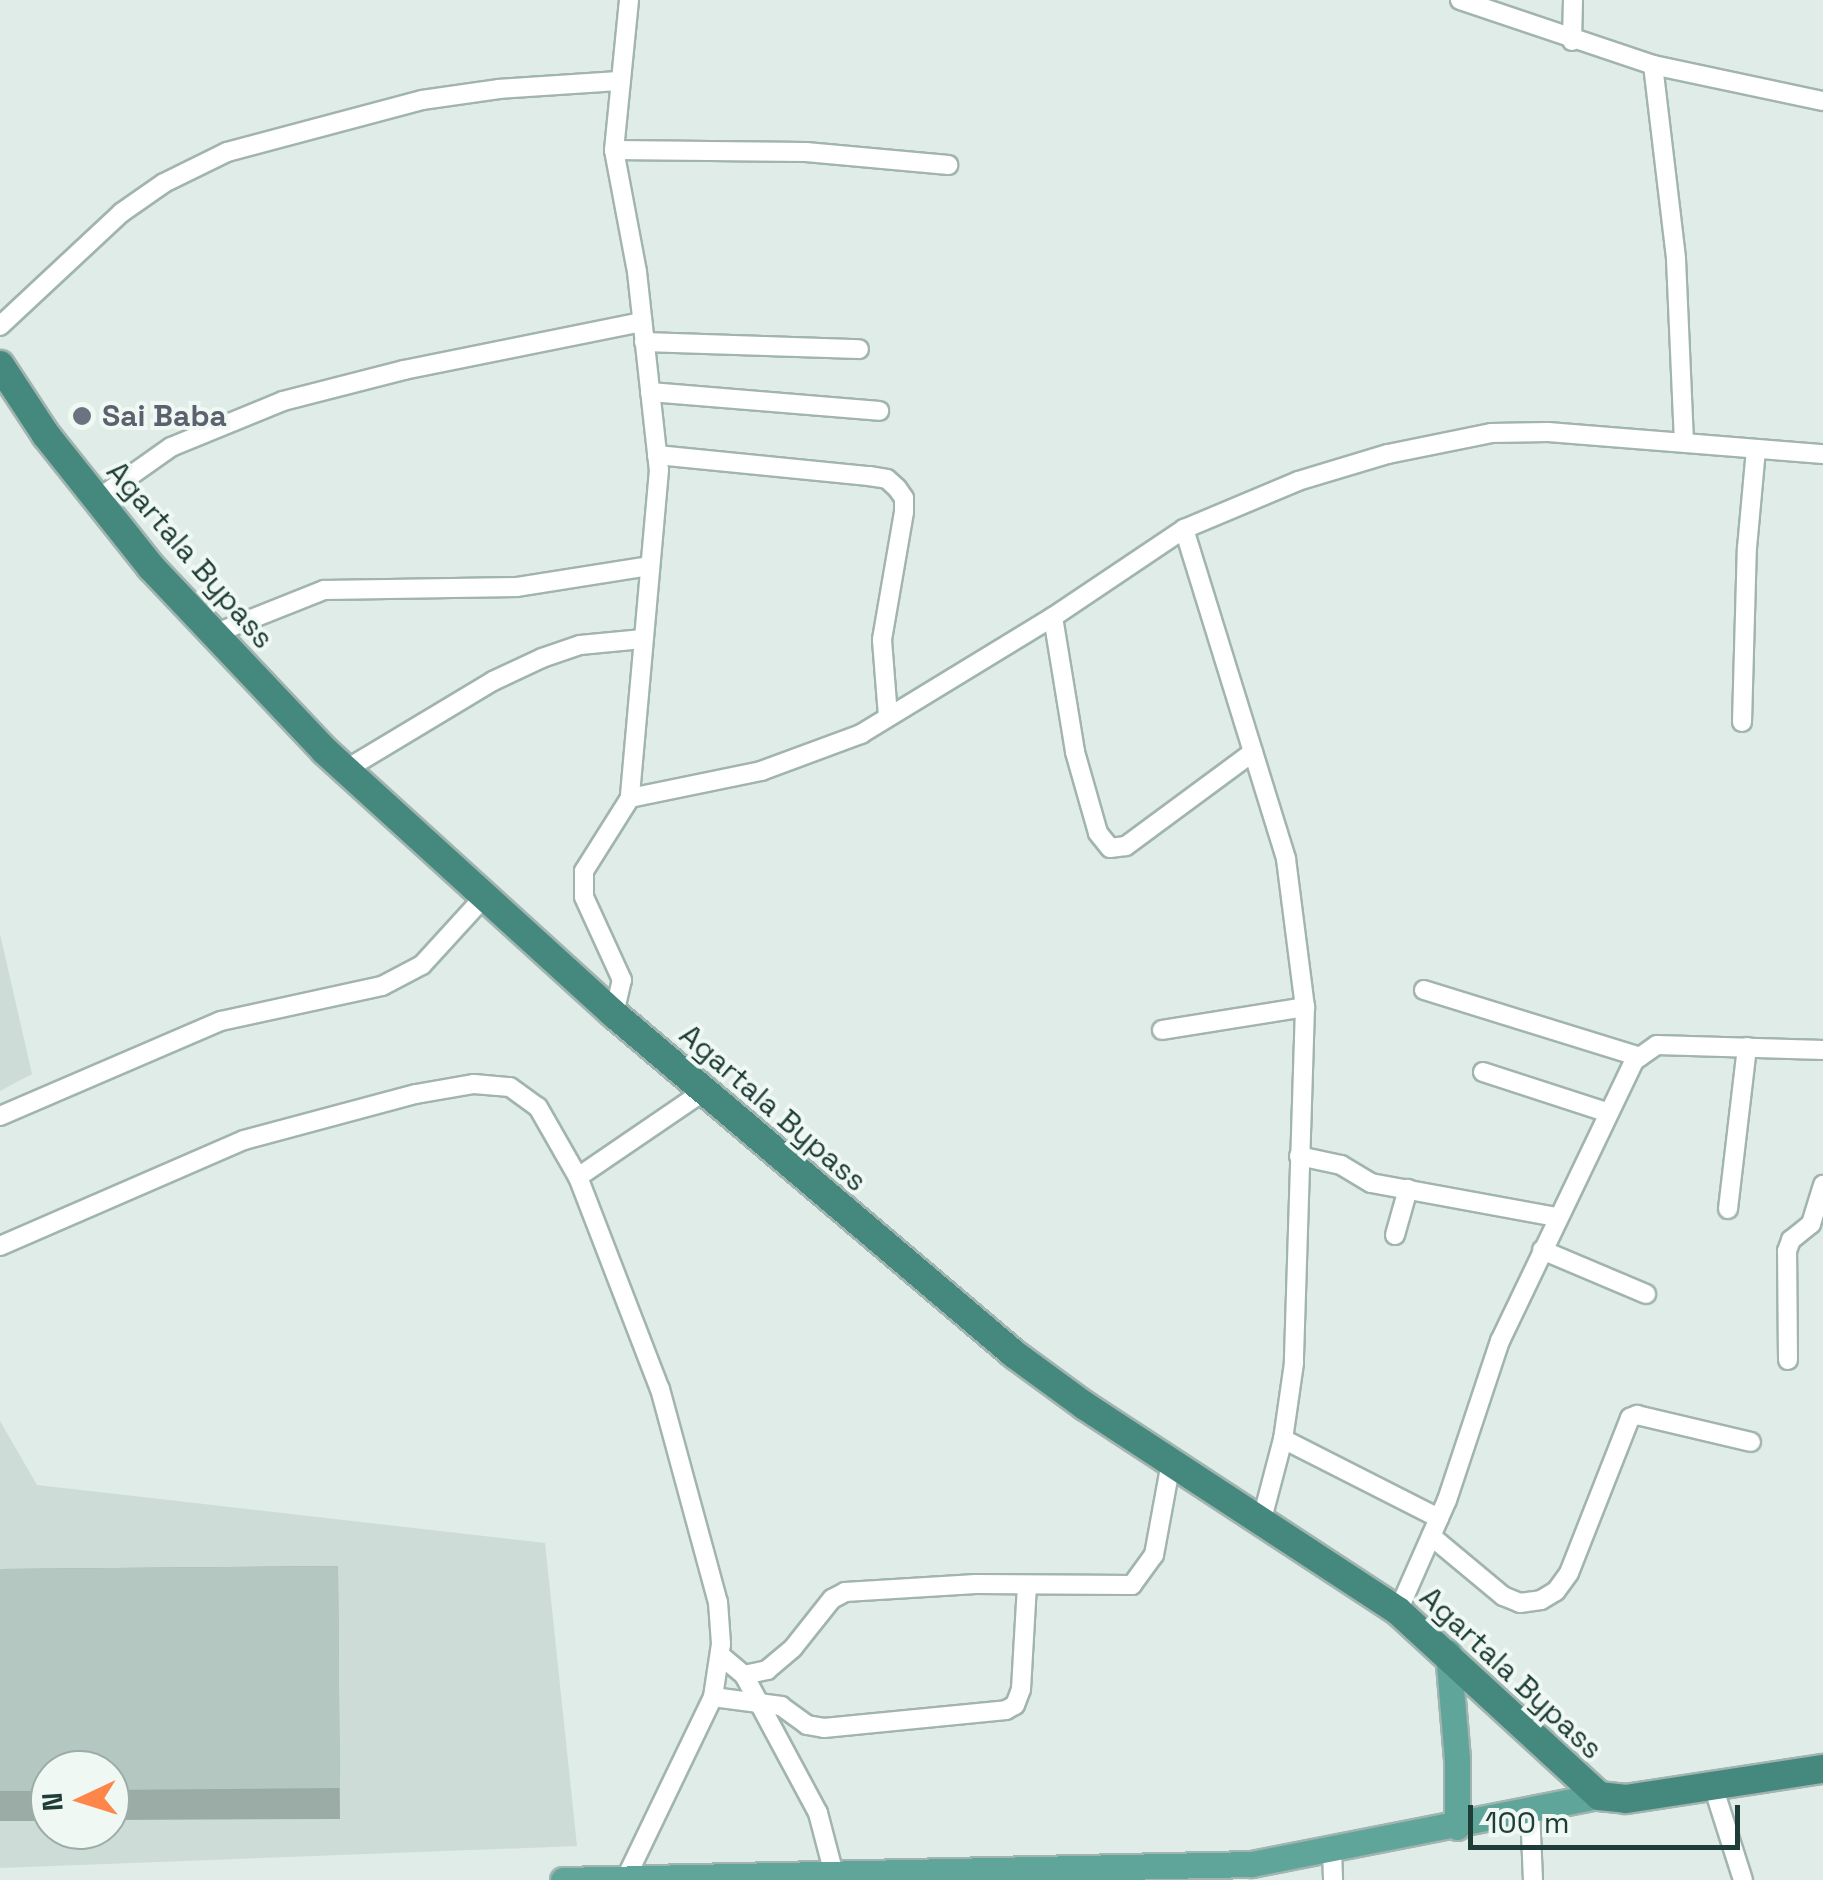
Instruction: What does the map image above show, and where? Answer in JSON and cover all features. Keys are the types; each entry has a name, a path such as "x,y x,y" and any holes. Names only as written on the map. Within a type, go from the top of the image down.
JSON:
{"highway":[{"name":"Agartala Bypass","path":"0,365 96,500 211,635 345,770 614,1014 970,1320 1085,1406 1398,1611 1448,1652 1599,1796"},
{"path":"1599,1796 1626,1799 1823,1769"}],"main road":[{"path":"1448,1652 1457,1760 1457,1827"},
{"path":"563,1880 1250,1864 1457,1827 1599,1796"}],"street":[{"path":"614,1014 622,980 584,896 584,870 630,798 657,455 642,322 614,150 629,0"},
{"path":"1460,0 1653,65 1823,101"},
{"path":"1572,40 1573,0"},
{"path":"1653,65 1676,260 1684,442"},
{"path":"0,326 121,214 164,182 228,152 422,100 499,89 621,81"},
{"path":"614,150 806,152 948,165"},
{"path":"96,500 172,448 283,401 404,370 642,322"},
{"path":"644,342 859,349"},
{"path":"650,392 879,411"},
{"path":"630,798 760,771 861,734 1053,617 1184,529 1298,481 1444,441 1491,433 1548,432 1823,454"},
{"path":"1742,722 1747,548 1756,450"},
{"path":"657,455 869,476 887,480 896,488 904,498 904,512 882,640 888,717"},
{"path":"1184,529 1286,860 1304,1007 1294,1363 1283,1439 1262,1519"},
{"path":"211,635 324,590 516,587 649,566"},
{"path":"1053,617 1075,752 1098,833 1110,848 1126,846 1253,752"},
{"path":"345,770 492,681 542,658 580,645 643,639"},
{"path":"0,1116 221,1020 382,986 422,965 485,896"},
{"path":"1424,990 1640,1056"},
{"path":"1162,1030 1304,1007"},
{"path":"1398,1611 1435,1527 1500,1341 1606,1112 1640,1056 1657,1045 1823,1050"},
{"path":"1728,1208 1747,1048"},
{"path":"1483,1072 1606,1112"},
{"path":"0,1246 244,1140 416,1094 474,1084 510,1088 538,1107 578,1177 660,1390 718,1602 720,1655 713,1698 626,1878"},
{"path":"578,1177 704,1090"},
{"path":"1299,1156 1341,1165 1361,1180 1557,1217"},
{"path":"1788,1360 1787,1251 1791,1240 1811,1224 1823,1186"},
{"path":"1395,1234 1408,1188"},
{"path":"1542,1250 1646,1294"},
{"path":"1283,1439 1435,1527 1503,1596 1520,1603 1541,1600 1556,1592 1569,1573 1630,1418 1637,1415 1751,1442"},
{"path":"744,1675 768,1670 794,1648 832,1599 845,1592 1027,1584 1132,1585 1154,1556 1171,1462"},
{"path":"713,1698 781,1706 807,1726 824,1728 1006,1710 1015,1705 1021,1689 1027,1584"},
{"path":"720,1655 744,1675 818,1813 834,1874"},
{"path":"1713,1786 1743,1880"},
{"path":"1530,1809 1533,1880"},
{"path":"1332,1850 1333,1880"}],"shaded area":[{"path":"0,934 32,1074 0,1091"},
{"path":"0,1421 37,1485 545,1543 577,1846 0,1868"}],"building":[{"path":"338,1566 340,1788 130,1790 130,1750 30,1750 30,1791 0,1791 0,1569"}],"place":[{"name":"Sai Baba","path":"82,416"}]}
